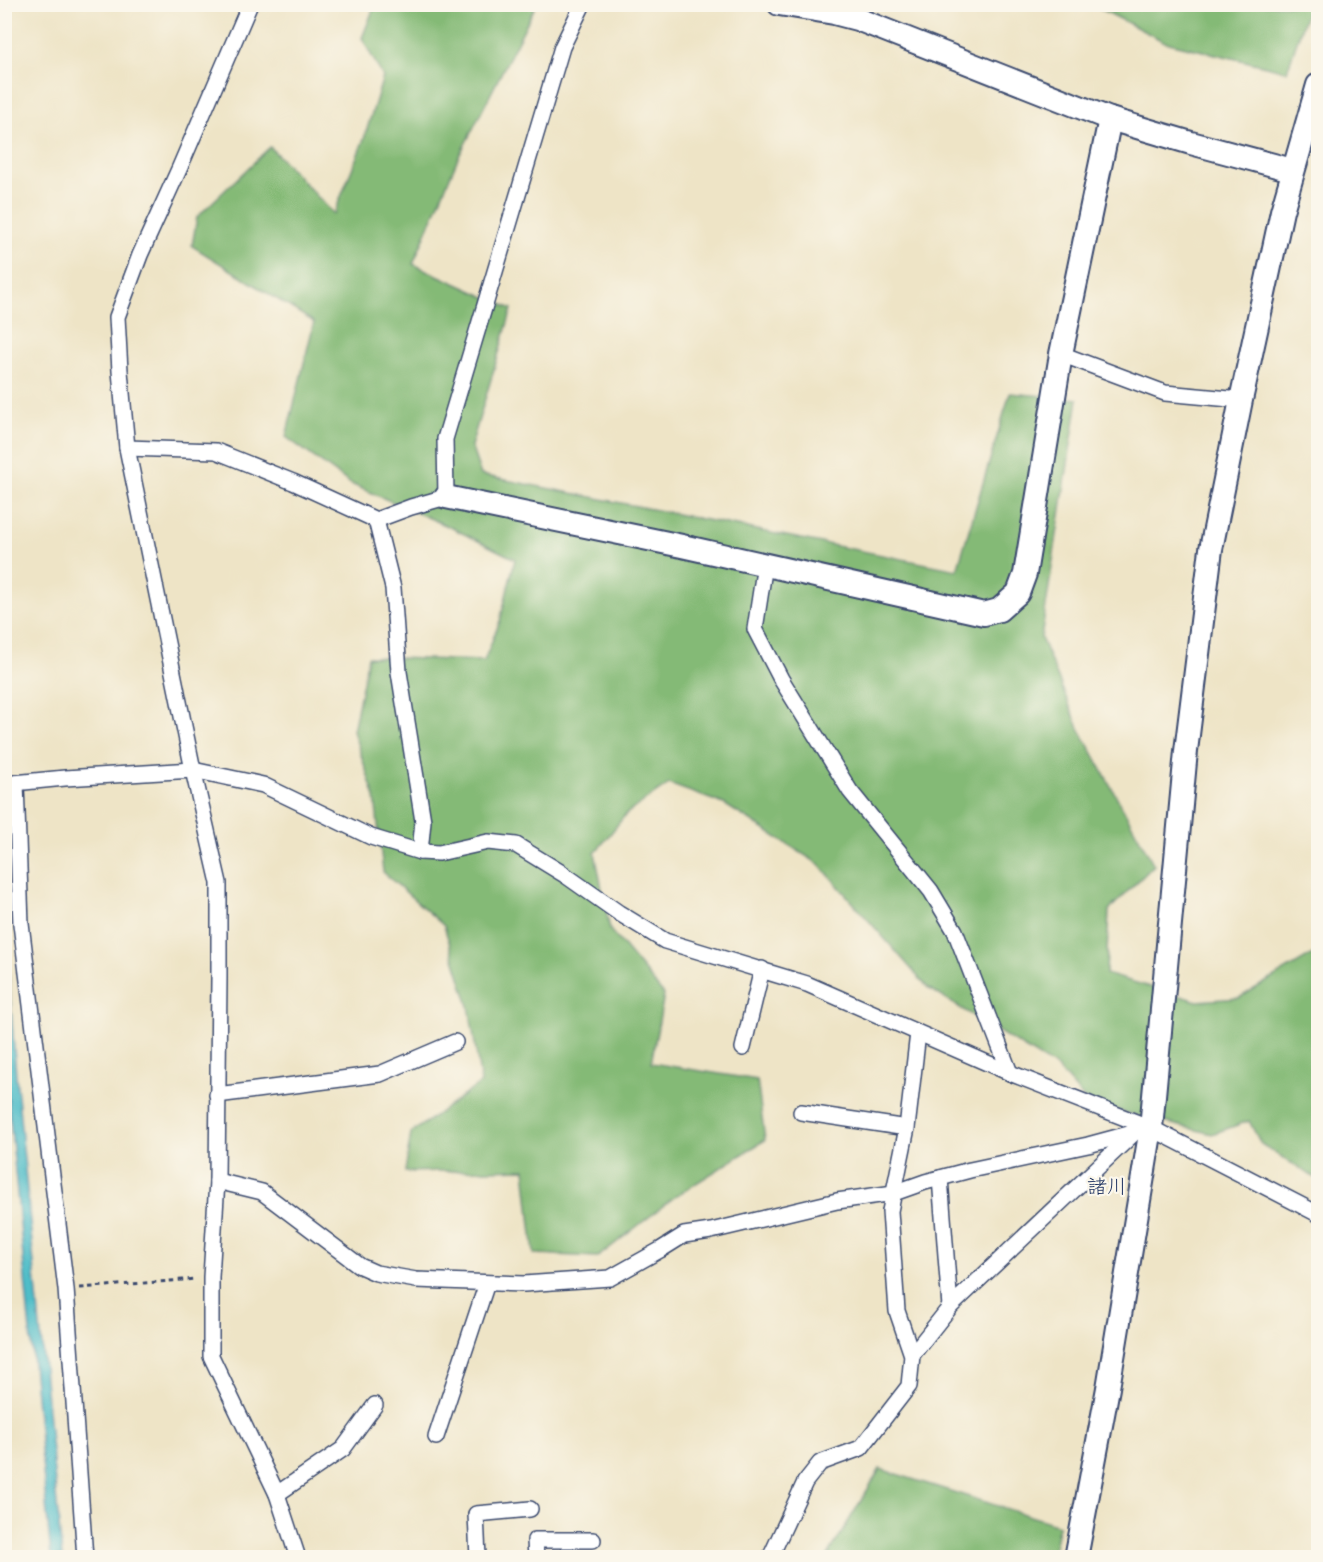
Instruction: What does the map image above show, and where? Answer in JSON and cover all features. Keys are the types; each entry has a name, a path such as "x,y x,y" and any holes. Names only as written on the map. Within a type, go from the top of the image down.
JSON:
{"street":[{"path":"250,4 140,255 117,317 127,448 193,770 219,883 217,1181 211,1356 277,1494 298,1557"},
{"path":"446,498 445,440 562,47 583,4"},
{"path":"778,4 857,19 1110,119 1292,170"},
{"path":"1076,1557 1108,1388 1143,1130 1211,549 1282,211 1318,85"},
{"path":"127,448 216,451 293,482 376,520 411,507 446,498 765,564 984,614 999,610 1018,593 1025,574 1061,354 1110,119"},
{"path":"1061,354 1165,393 1241,400"},
{"path":"376,520 393,588 399,672 423,821 420,852"},
{"path":"765,564 755,629 781,679 850,791 931,891 955,931 1010,1073"},
{"path":"85,1557 66,1289 21,924 10,784 193,770 263,785 371,837 420,852 439,853 489,842 516,845 665,941 807,984 1143,1130 1318,1214"},
{"path":"743,1048 762,969"},
{"path":"770,1557 805,1482 820,1463 861,1448 909,1386 912,1355 897,1311 890,1211 907,1128 918,1033"},
{"path":"217,1095 380,1074 455,1042"},
{"path":"801,1112 907,1128"},
{"path":"217,1181 262,1192 360,1266 376,1273 416,1280 524,1284 610,1278 684,1235 711,1231 837,1201 894,1193 939,1178 1088,1145 1143,1130"},
{"path":"912,1355 950,1307 1143,1130"},
{"path":"939,1178 950,1307"},
{"path":"436,1437 487,1283"},
{"path":"277,1494 343,1449 375,1405"},
{"path":"478,1557 476,1514 530,1509"},
{"path":"536,1557 535,1540 593,1540"}],"path":[{"path":"66,1289 212,1277"}],"green space":[{"path":"375,5 536,5 457,160 413,264 512,309 471,446 481,475 957,570 1010,393 1078,399 1041,638 1079,728 1154,865 1109,910 1106,974 1197,1001 1239,998 1318,951 1318,1180 1261,1144 1249,1121 1212,1134 1088,1103 1057,1068 928,988 819,864 724,804 669,784 626,814 595,853 610,930 664,995 651,1063 757,1080 765,1140 677,1195 598,1257 534,1254 525,1169 405,1172 411,1133 481,1083 469,1006 444,926 383,872 375,797 353,731 368,657 484,661 500,621 515,559 450,527 351,484 286,437 314,322 192,246 197,217 270,147 334,214 364,139 383,77 362,38"},
{"path":"1093,5 1309,5 1287,71 1165,42"},
{"path":"880,1469 1059,1525 1052,1557 827,1557"}],"water":[{"path":"4,916 16,1075 62,1557 51,1557 5,1064"}],"district":[{"name":"諸川","path":"1107,1186"}]}
